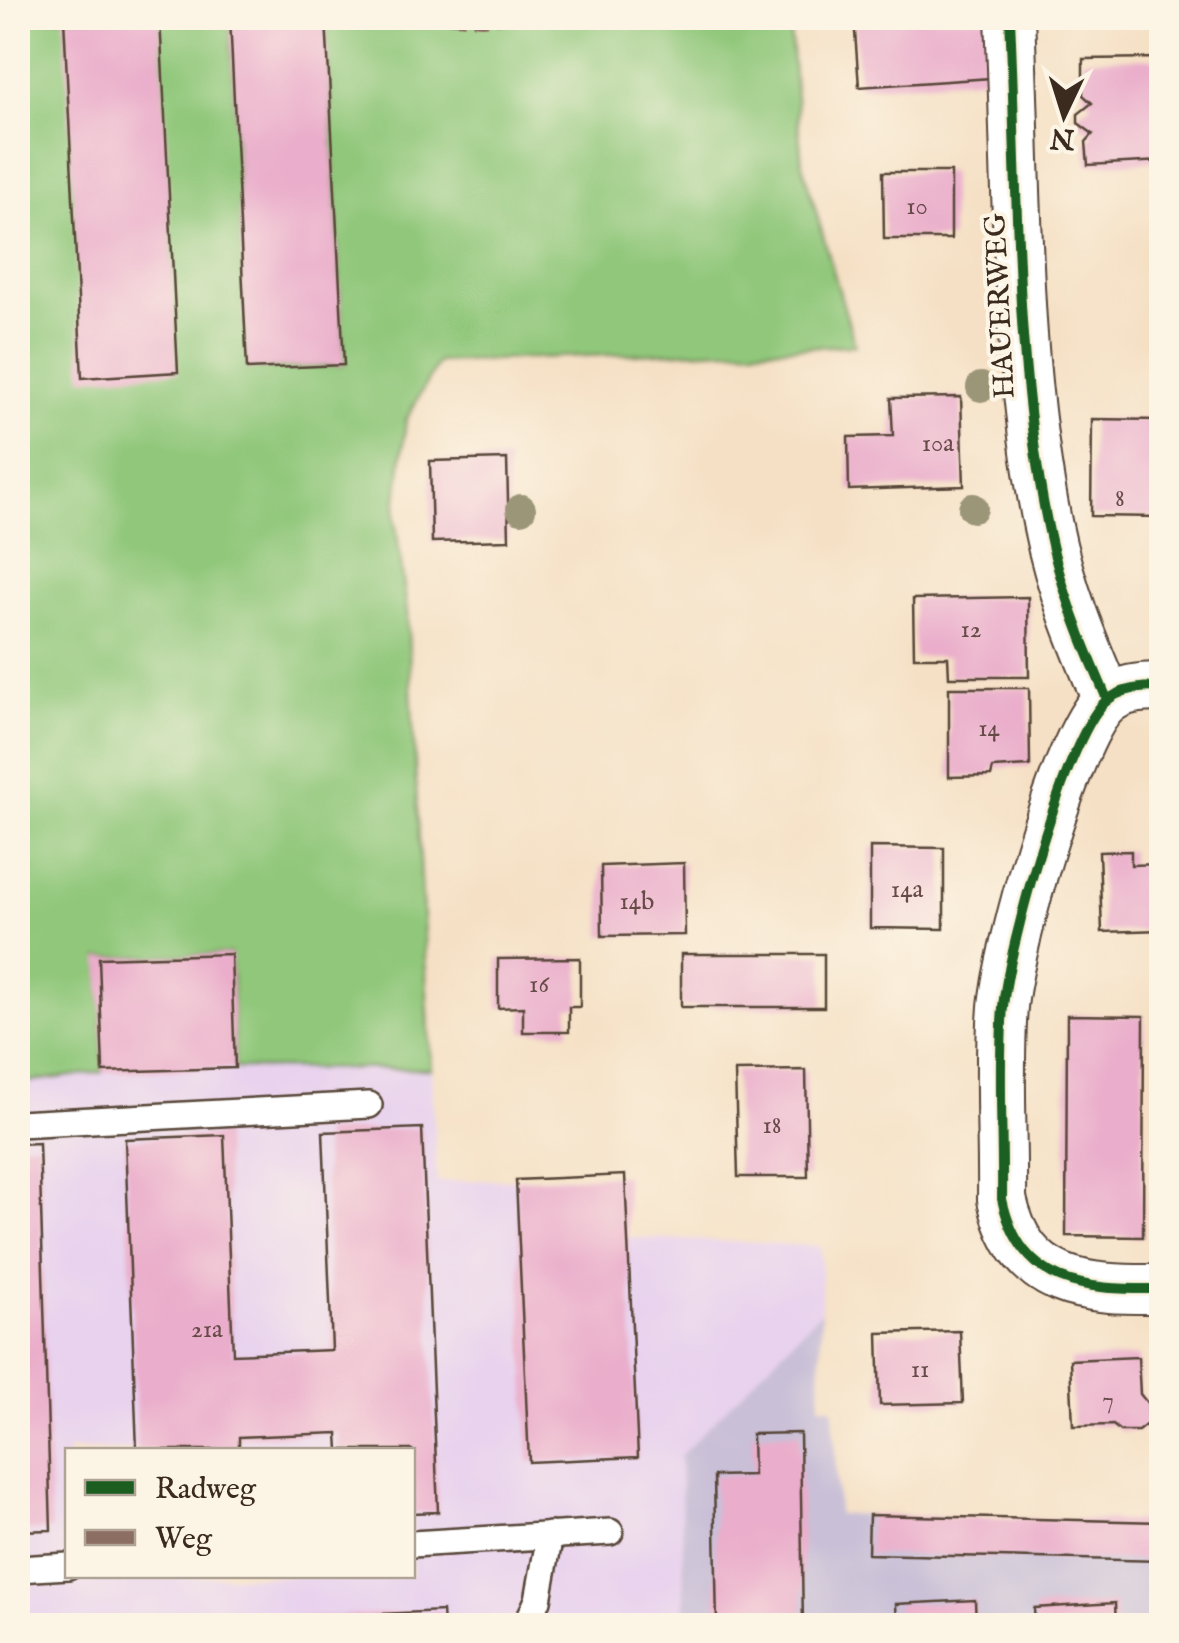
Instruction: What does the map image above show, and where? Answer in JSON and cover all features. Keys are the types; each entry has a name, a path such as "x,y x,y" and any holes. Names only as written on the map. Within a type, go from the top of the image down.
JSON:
{"street":[{"name":"HAUERWEG","path":"1010,18 1028,401 1048,528 1073,620 1107,700"},
{"path":"1162,688 1136,686 1107,700 1085,725 1043,840 1003,1004 1002,1199 1009,1230 1026,1255 1049,1273 1096,1290 1162,1289"}],"lane":[{"path":"18,1124 369,1105"},
{"path":"415,1544 610,1532"},
{"path":"526,1626 538,1600 550,1535"},
{"path":"18,1570 65,1566"}],"shaded area":[{"path":"431,1069 437,1182 625,1175 628,1237 821,1246 821,1311 680,1456 685,1625 18,1625 18,1083 103,1072"},
{"path":"821,1311 820,1405 833,1407 838,1514 1161,1522 1161,1625 685,1625 680,1456"}],"green space":[{"path":"18,18 230,18 248,369 344,365 326,18 789,18 802,164 855,345 438,362 406,420 395,517 407,611 431,1069 235,1068 231,954 100,958 103,1072 18,1083"}],"building":[{"path":"64,18 160,18 178,372 82,378"},
{"path":"230,18 326,18 344,365 247,369"},
{"path":"854,18 987,18 991,78 859,87"},
{"path":"1159,58 1162,161 1088,165 1086,142 1093,134 1078,123 1078,114 1092,103 1083,95 1083,59"},
{"path":"883,172 951,172 951,239 884,239"},
{"path":"961,397 964,486 849,490 848,437 893,436 891,398"},
{"path":"1092,419 1162,420 1162,517 1091,516"},
{"path":"507,459 509,540 432,542 430,461"},
{"path":"1028,597 1029,677 949,677 948,657 914,657 913,599"},
{"path":"949,688 1029,688 1030,766 993,768 991,776 949,777"},
{"path":"870,847 944,848 944,929 870,928"},
{"path":"1131,851 1131,865 1161,864 1162,930 1102,932 1099,852"},
{"path":"684,863 685,935 602,936 601,866"},
{"path":"231,954 235,1068 103,1072 99,958"},
{"path":"681,954 824,954 824,1007 681,1007"},
{"path":"580,958 580,1007 569,1007 569,1032 523,1032 523,1007 498,1008 498,959"},
{"path":"1067,1015 1144,1016 1143,1237 1066,1236"},
{"path":"806,1070 808,1177 738,1177 735,1071"},
{"path":"422,1128 438,1512 415,1513 415,1448 339,1448 338,1433 239,1437 239,1448 137,1448 125,1139 224,1135 233,1354 332,1350 323,1132"},
{"path":"39,1143 51,1530 18,1531 18,1144"},
{"path":"625,1175 638,1457 529,1462 516,1180"},
{"path":"960,1331 963,1403 880,1405 878,1333"},
{"path":"1138,1357 1140,1394 1148,1404 1148,1423 1138,1431 1120,1431 1113,1425 1073,1426 1070,1360"},
{"path":"800,1433 803,1626 717,1626 714,1476 753,1475 752,1434"},
{"path":"869,1515 1162,1522 1162,1561 868,1554"},
{"path":"975,1600 976,1626 897,1626 896,1604"},
{"path":"1115,1603 1116,1626 1035,1626 1034,1608"},
{"path":"442,1611 443,1626 213,1626 213,1622"}],"marked path":[{"path":"427,18 482,22 530,18"}],"cycle path":[{"path":"1010,18 1019,273 1037,464 1059,571 1107,699"},
{"path":"1162,687 1131,689 1110,698 1089,724 1073,758 1041,847 1007,979 1001,1079 1002,1199 1011,1228 1024,1250 1060,1277 1083,1284 1162,1289"}]}
